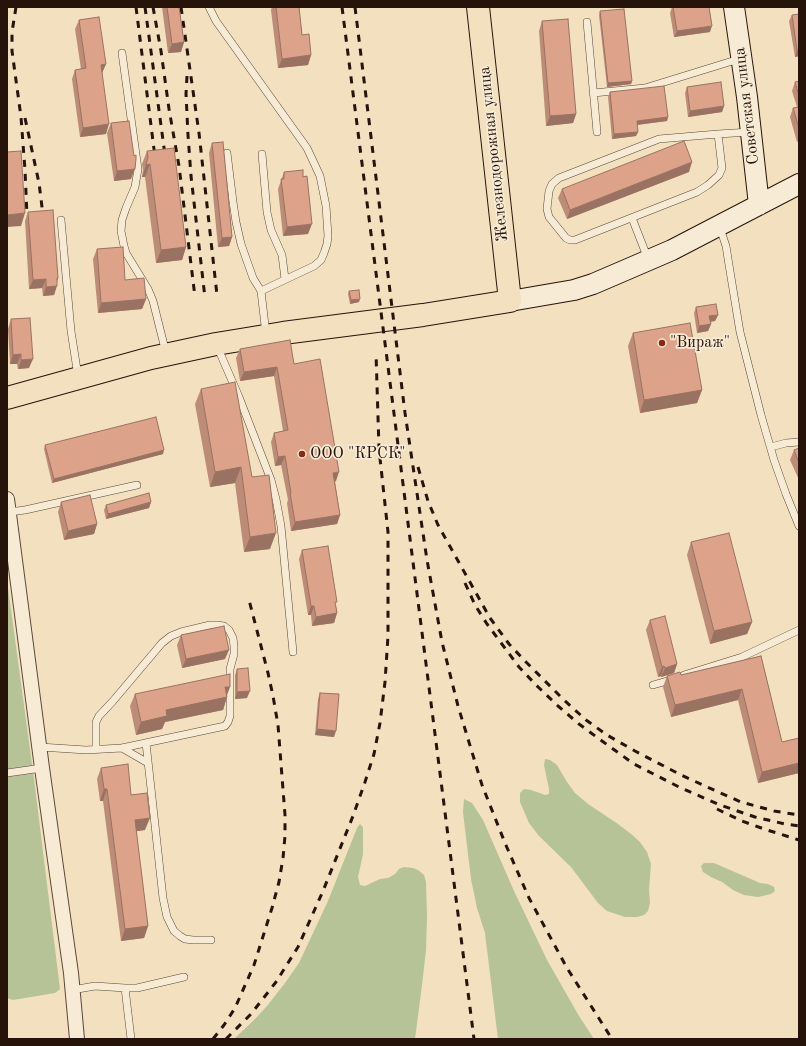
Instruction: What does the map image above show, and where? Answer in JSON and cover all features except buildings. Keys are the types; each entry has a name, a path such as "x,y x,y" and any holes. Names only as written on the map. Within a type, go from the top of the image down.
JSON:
{"main road":[{"name":"Железнодорожная улица","path":"478,7 510,301"},
{"name":"Советская улица","path":"734,7 742,58 758,205"},
{"path":"7,398 151,358 216,344 423,315 574,290 592,284 672,250 799,184"}],"street":[{"path":"8,506 72,990 77,1039"}],"lane":[{"path":"209,7 216,21 307,148 320,176 325,199 327,244 321,260 314,266 261,290"},
{"path":"587,22 597,132"},
{"path":"122,53 138,170 136,187 126,208 122,220 121,231 126,253 148,289 153,301 166,355"},
{"path":"593,93 645,88 742,58"},
{"path":"718,134 722,168 719,175 708,186 697,192 575,240 566,238 549,217 547,209 550,190 552,184 559,178 659,139 718,134 750,132"},
{"path":"227,153 234,209 241,244 253,278 261,290 266,336"},
{"path":"262,154 267,212 271,230 282,255 286,279"},
{"path":"632,218 649,260"},
{"path":"61,220 71,331 78,378"},
{"path":"719,226 726,246 740,332 761,415 786,494 799,526"},
{"path":"216,344 239,397 271,480 276,499 281,526 293,652"},
{"path":"771,447 786,443 799,442"},
{"path":"8,506 25,510 137,485"},
{"path":"40,747 72,750 96,750 122,748 225,726 230,716 230,669 234,654 233,638 228,630 224,626 210,625 181,632 171,636 162,643 113,701 98,716 95,730 96,750"},
{"path":"653,685 742,657 799,630"},
{"path":"146,743 163,898 167,917 174,931 185,939 211,940"},
{"path":"122,748 148,763"},
{"path":"7,773 42,768"},
{"path":"72,990 95,986 137,988 184,977"},
{"path":"125,988 131,1039"}],"green space":[{"path":"7,580 34,779 60,989 55,993 13,1000 7,998"},
{"path":"545,759 550,760 557,765 575,793 631,834 640,842 647,852 651,864 649,890 650,903 648,911 644,915 637,917 625,917 607,911 598,903 571,867 539,836 529,823 520,802 520,793 524,789 545,795 549,794 544,765"},
{"path":"464,799 472,803 483,820 514,891 547,960 594,1039 498,1039 485,933 477,908 471,879 463,812"},
{"path":"360,824 363,827 363,854 358,877 360,885 365,886 380,879 388,878 404,867 418,870 424,875 426,882 426,950 415,1039 234,1039 267,1006 299,963 328,901 357,828"},
{"path":"704,863 714,863 760,883 768,884 774,887 775,891 771,894 758,897 744,895 703,872 701,866"}],"railway":[{"path":"16,7 12,32 12,51 21,117 27,216"},
{"path":"136,7 155,157"},
{"path":"145,7 165,155"},
{"path":"153,7 179,166 195,297"},
{"path":"181,7 199,133 217,295"},
{"path":"342,7 474,1039"},
{"path":"355,7 405,413 427,560 442,642 458,706 482,785 505,843 529,898 567,968 612,1039"},
{"path":"187,76 186,94 191,176 205,298"},
{"path":"25,118 39,183 43,215"},
{"path":"226,1039 251,1014 276,982 298,947 323,891 353,816 374,754 380,723 385,682 388,636 388,532 379,449 376,353"},
{"path":"418,467 428,501 438,525 490,618 509,644 564,700 586,720 607,735 681,775 741,802 774,811 799,815"},
{"path":"465,583 475,605 487,624 519,667 558,706 602,741 634,764 679,787 720,805 755,817 799,826"},
{"path":"213,1039 235,1008 254,965 279,882 285,836 285,815 278,725 268,673 248,596"},
{"path":"717,809 742,821 799,840"}],"place":[{"name":"\"Вираж\"","path":"662,343"},
{"name":"ООО \"КРСК\"","path":"302,454"}]}
